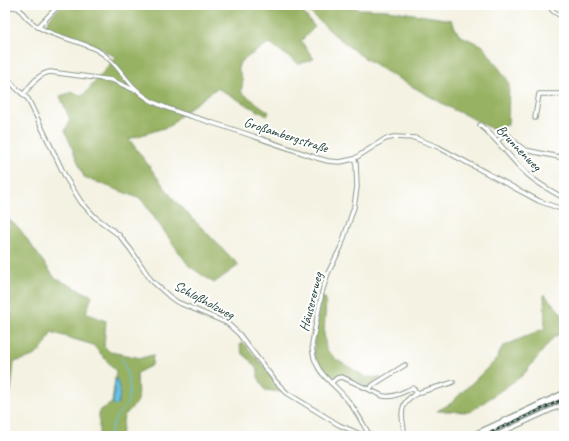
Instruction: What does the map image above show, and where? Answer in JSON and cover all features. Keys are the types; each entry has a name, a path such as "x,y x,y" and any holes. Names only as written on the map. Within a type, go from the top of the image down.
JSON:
{"main road":[{"path":"473,436 564,394"}],"street":[{"path":"38,27 59,5"},
{"path":"548,5 553,11 564,18"},
{"path":"5,6 18,7"},
{"name":"Großambergstraße","path":"18,7 30,22 44,31 87,46 102,53 113,63 138,92 152,101 176,111 328,161 340,162 354,159 385,139 394,137 416,138 438,147 539,201 564,210"},
{"path":"24,94 38,77 44,73 50,72 112,80 138,92"},
{"name":"Schloßholzweg","path":"5,75 15,87 28,98 66,178 76,195 95,217 119,235 151,280 177,302 216,318 232,327 276,382 287,393 339,425 365,436"},
{"path":"536,118 539,94 564,94"},
{"name":"Brunnenweg","path":"480,125 533,179 564,198"},
{"path":"497,142 503,136 508,135 525,150 564,158"},
{"name":"Häusererweg","path":"354,159 356,163 357,187 355,201 350,220 328,273 322,292 312,350 317,368 353,407 370,436"},
{"path":"369,390 373,385 405,365"},
{"path":"331,383 337,378 342,377 387,397 397,396 413,388 416,392"},
{"path":"404,436 402,408 407,401 416,392 441,387 453,382"},
{"path":"494,436 564,404"}],"green space":[{"path":"62,5 297,5 315,27 301,41 314,59 299,64 269,43 240,62 238,68 243,81 241,92 269,112 267,116 217,88 183,113 170,126 129,139 174,200 239,265 214,283 189,266 141,199 84,177 65,131 70,120 60,96 72,92 83,96 116,57 81,39 44,27 52,15"},
{"path":"302,5 344,5 359,9 388,10 451,20 459,35 483,46 509,82 508,125 492,129 454,110 392,75 357,53"},
{"path":"5,217 19,228 55,278 92,296 86,313 106,321 104,346 110,352 141,358 153,355 152,365 137,373 138,401 124,416 121,436 99,436 99,411 112,403 116,371 93,345 51,332 45,345 38,353 14,362 11,390 5,396"},
{"path":"544,294 564,316 564,335 560,333 553,338 523,375 470,412 437,411 450,404 497,359 502,347 545,328"},
{"path":"322,297 326,299 324,334 326,349 337,360 366,377 381,378 369,387 345,377 335,376 330,378 319,367 314,352 314,342 316,323"},
{"path":"243,342 284,391 265,390 258,377 258,370 242,353 240,345"}],"water":[{"path":"117,379 119,400 116,406 113,403 115,380"}],"waterway":[{"path":"109,436 115,418 127,403 129,398 128,380 121,357"}],"railway":[{"path":"483,436 564,399"}]}
